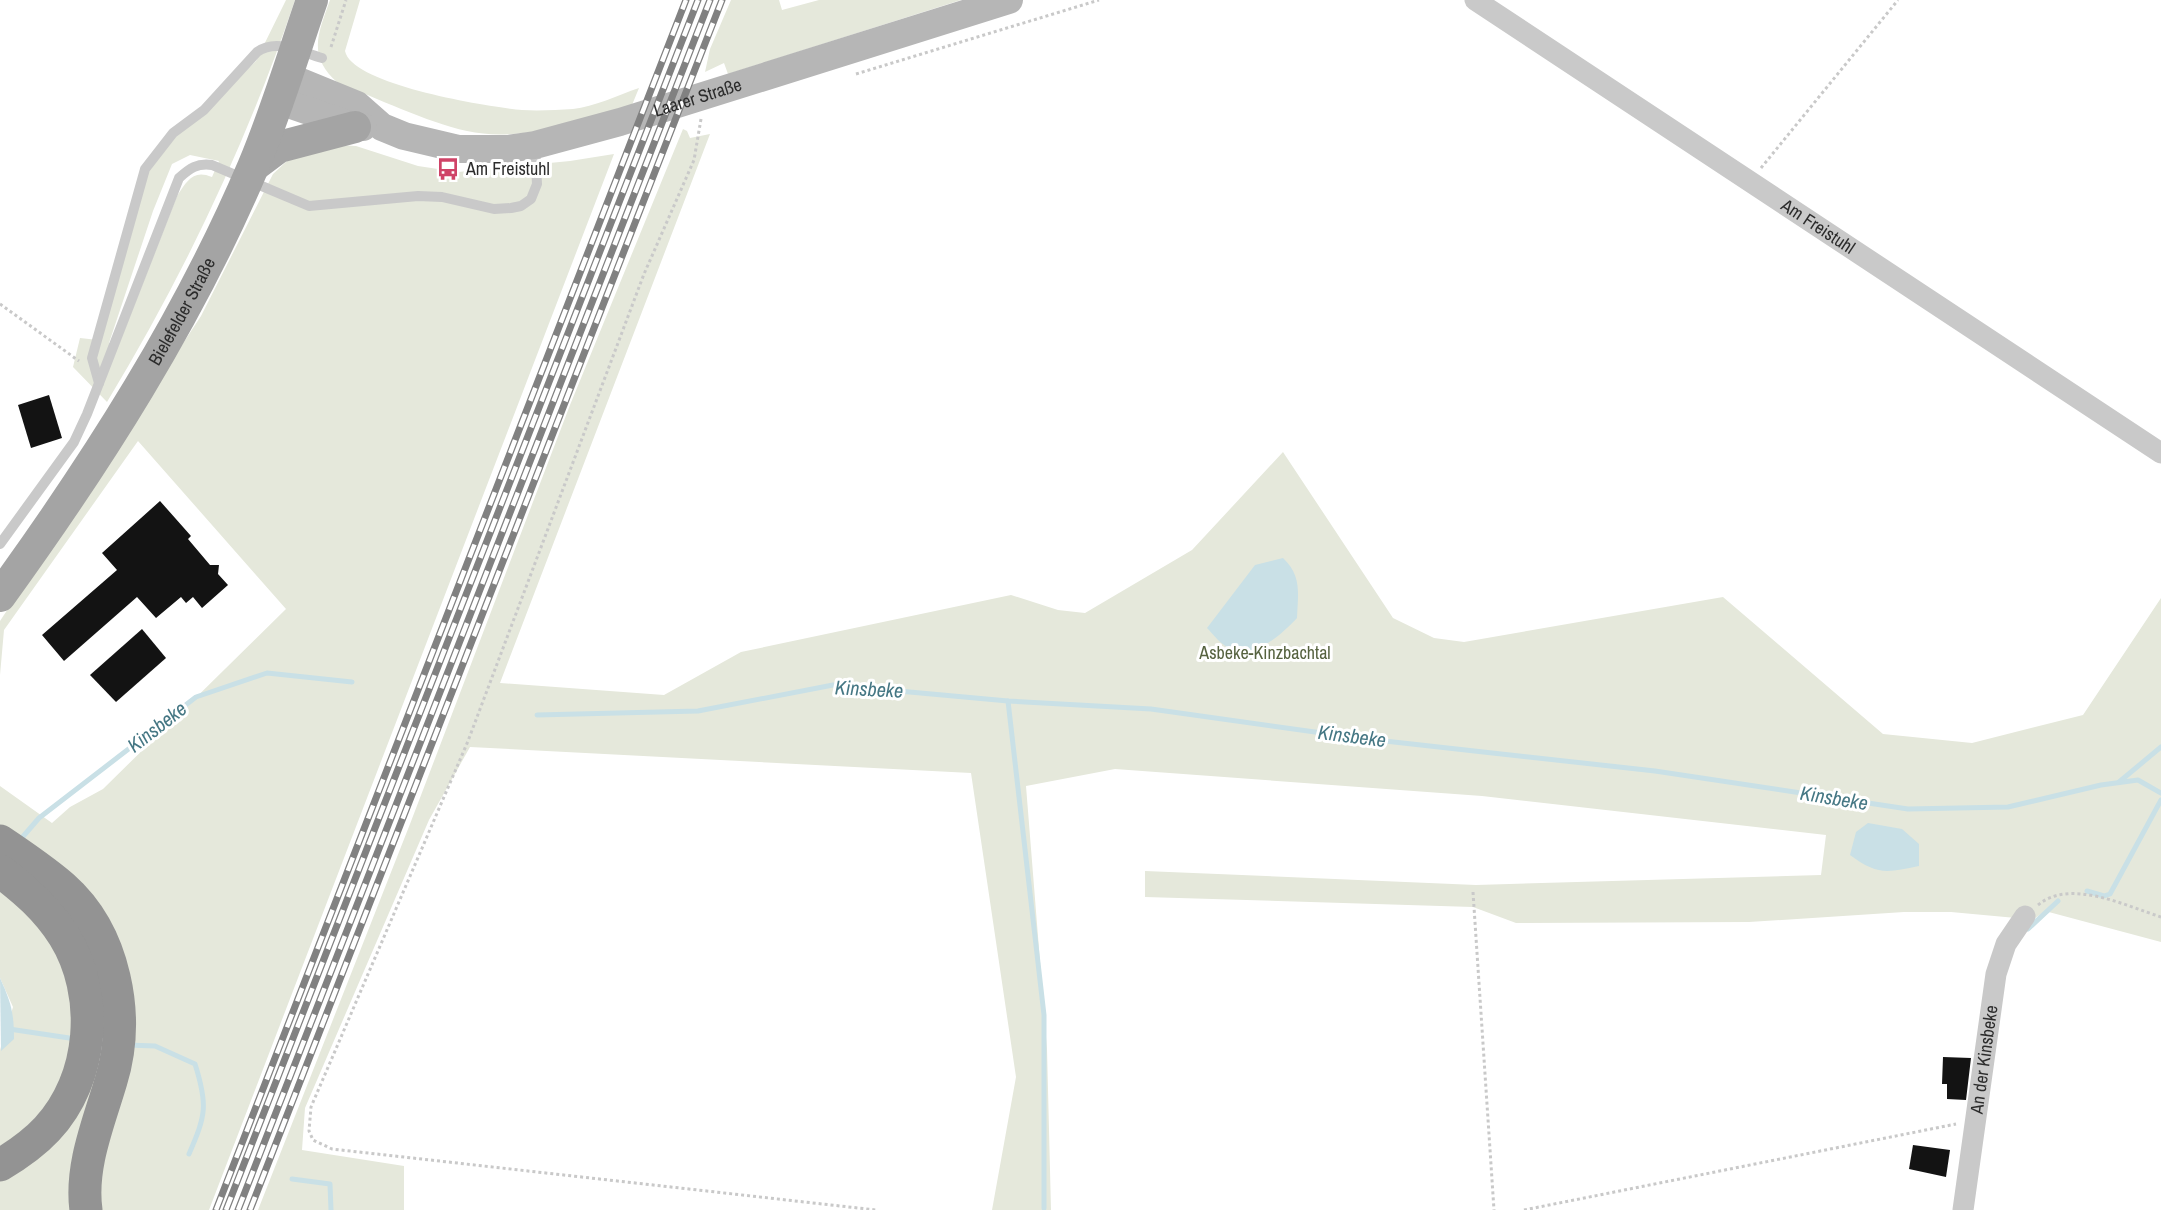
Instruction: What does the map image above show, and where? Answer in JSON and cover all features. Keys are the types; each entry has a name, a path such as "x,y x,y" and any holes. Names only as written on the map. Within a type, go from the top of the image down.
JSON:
{"highway":[{"path":"0,840 16,873 74,899 97,933 108,958 117,990 102,1042 85,1178 86,1210"},
{"path":"0,1165 22,1152 48,1128 102,1042"}],"main road":[{"name":"Bielefelder Straße","path":"0,596 113,431 201,279 255,165 295,71 312,0"},
{"name":"Laarer Straße","path":"295,71 369,127 459,149 508,149 535,145 620,122 979,4 1009,0"},
{"path":"255,165 279,147 369,127"}],"street":[{"name":"Am Freistuhl","path":"1475,0 2161,453"},
{"name":"An der Kinsbeke","path":"1963,1210 1996,974 2006,944 2025,916"}],"lane":[{"path":"99,383 93,370 92,358 145,169 173,133 204,110 267,45 280,45 295,71"},
{"path":"0,544 74,442 179,178 189,168 202,164 223,169 309,206 418,196 442,197 494,208 511,208 521,206 531,199 537,184 535,145"}],"path":[{"path":"295,71 328,54 346,0"},
{"path":"1750,181 1898,0"},
{"path":"704,94 694,159 644,274 468,741 311,1107 309,1131 313,1140 332,1149 876,1210"},
{"path":"0,304 93,370"},
{"path":"1473,892 1494,1210"},
{"path":"2025,916 2041,902 2056,895 2072,894 2105,900 2161,918"},
{"path":"1524,1210 1976,1120"}],"green space":[{"path":"286,0 295,0 257,104 212,206 162,305 107,402 73,367 80,338 98,340 147,169 168,143 256,61","holes":["190,155 219,161 212,177 200,174 191,178 177,196 119,344 109,343 153,211 172,164"]},
{"path":"330,0 360,0 345,51 353,63 395,84 453,99 522,110 581,108 639,88 632,105 550,128 508,134 487,134 451,127 338,83 328,73 322,63 318,44"},
{"path":"731,0 779,0 782,10 819,0 961,0 728,74 724,63 705,72 710,49"},
{"name":"Asbeke-Kinzbachtal","path":"683,129 687,131 690,138 710,134 500,683 664,695 741,652 1011,595 1058,610 1085,613 1192,550 1283,452 1393,618 1434,638 1464,642 1723,597 1883,734 1972,743 2083,715 2161,598 2161,942 2045,911 2034,919 2034,926 2016,918 1951,912 1904,912 1749,922 1516,923 1473,907 1145,897 1145,871 1476,885 1821,875 1826,835 1482,796 1115,769 1026,786 1047,1049 1051,1210 992,1210 1016,1077 971,773 470,747 429,820 305,1108 302,1150 404,1166 404,1210 258,1210 410,824 570,405"},
{"path":"337,145 356,146 418,166 458,172 570,161 614,154 209,1210 98,1210 95,1189 124,1069 0,825 0,786 52,823 70,807 103,789 286,609 138,441 4,630 0,675 0,621 201,316 273,174 288,160"},
{"path":"0,889 34,920 46,934 58,955 68,987 72,1023 69,1057 54,1093 30,1124 0,1146 0,1050 13,1007 0,978"},
{"path":"105,1062 76,1210 0,1210 0,1178"}],"water":[{"path":"1283,558 1293,571 1298,585 1297,618 1273,639 1254,650 1234,650 1224,645 1207,628 1255,565"},
{"path":"1868,823 1902,829 1919,844 1919,866 1882,871 1859,862 1850,855 1856,832"},
{"path":"0,978 11,1008 14,1039 1,1051"}],"building":[{"path":"49,395 62,438 31,448 18,405"},
{"path":"160,501 191,536 188,539 210,565 219,565 218,574 228,585 202,608 193,597 186,603 181,597 156,618 137,597 64,661 42,635 117,570 102,553"},
{"path":"142,629 166,658 116,702 90,675"},
{"path":"1943,1057 1971,1058 1966,1100 1947,1099 1947,1084 1942,1084"},
{"path":"1913,1145 1950,1150 1946,1177 1909,1169"}],"waterway":[{"name":"Kinsbeke","path":"20,840 39,818 196,697 267,673 352,682"},
{"name":"Kinsbeke","path":"537,715 698,711 833,685 1008,701 1151,709 1358,738 1655,771 1908,809 2008,807 2101,785 2138,780 2161,793"},
{"path":"1008,701 1044,1015 1044,1208"},
{"path":"2119,782 2161,747"},
{"path":"2087,891 2104,896 2110,894 2161,800"},
{"path":"2028,929 2058,901"},
{"path":"9,1029 76,1039"},
{"path":"127,1045 155,1046 195,1064 202,1090 203,1110 199,1129 189,1154"},
{"path":"292,1179 330,1184 331,1210"}],"railway":[{"path":"216,1210 686,0"},
{"path":"226,1210 698,0"},
{"path":"238,1210 710,0"},
{"path":"250,1210 722,0"}],"place":[{"name":"Am Freistuhl","path":"448,169"}]}
